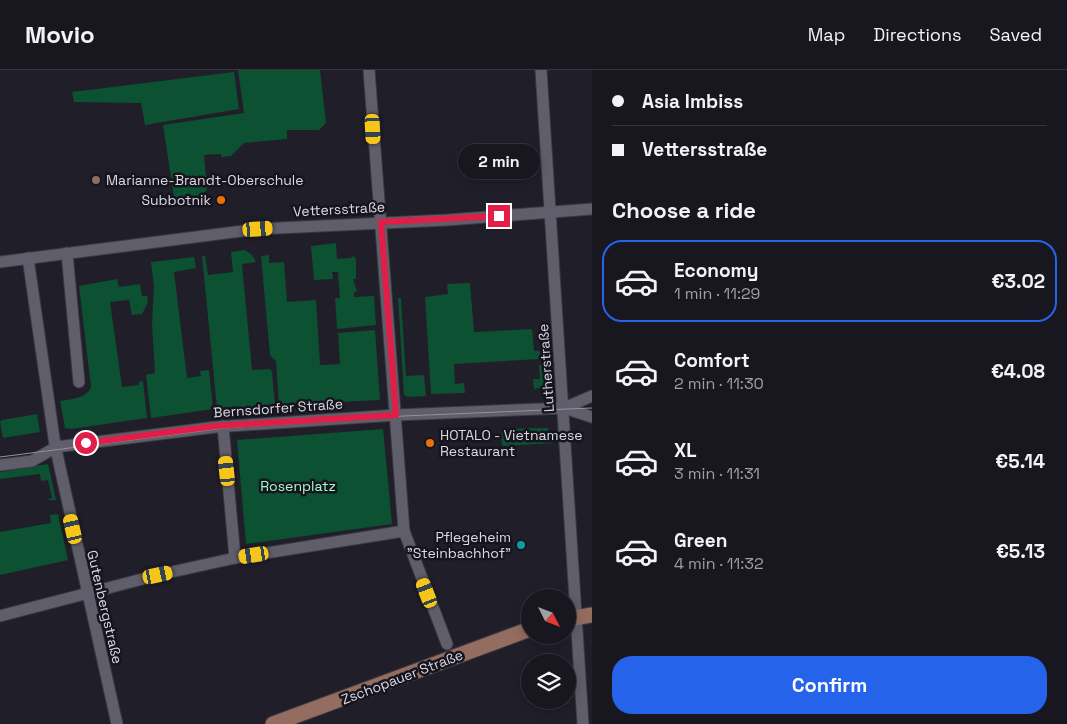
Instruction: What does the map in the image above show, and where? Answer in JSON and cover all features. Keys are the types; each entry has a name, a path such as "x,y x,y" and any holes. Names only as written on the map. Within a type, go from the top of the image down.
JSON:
{"main road":[{"path":"576,617 592,615"},
{"name":"Zschopauer Straße","path":"273,724 290,722 521,632"}],"street":[{"path":"369,70 404,531 448,644"},
{"name":"Lutherstraße","path":"541,70 564,408 571,589"},
{"name":"Vettersstraße","path":"0,262 249,230 592,209"},
{"path":"67,253 79,382"},
{"name":"Gutenbergstraße","path":"28,258 56,447 117,724"},
{"name":"Bernsdorfer Straße","path":"0,465 32,461 56,447 223,426 396,415 564,408 592,396"},
{"name":"Bernsdorfer Straße","path":"564,408 592,418"},
{"path":"223,426 236,558"},
{"path":"0,616 87,593 236,558 404,531"},
{"name":"Lutherstraße","path":"575,644 583,724"}],"green space":[{"path":"238,70 320,70 326,123 319,130 287,130 287,139 244,143 231,156 221,157 221,154 204,155 207,190 198,198 175,203 163,125 244,113"},
{"path":"234,72 239,109 145,125 141,103 74,102 72,92"},
{"path":"336,243 337,259 351,258 353,256 356,259 356,279 353,279 357,292 354,292 354,297 374,296 376,325 337,329 335,298 340,298 338,272 332,272 333,279 314,280 311,246"},
{"path":"245,250 252,255 256,262 242,264 252,370 270,369 272,372 275,406 217,408 202,256 205,256 208,275 233,272 231,252"},
{"path":"269,255 269,263 284,262 287,302 316,300 320,365 340,364 338,333 375,330 380,400 279,405 276,361 270,355 261,256"},
{"path":"194,257 196,268 174,272 187,378 201,376 200,371 209,370 213,409 151,418 146,375 155,373 152,323 154,286 151,262"},
{"path":"117,279 119,287 140,284 142,296 147,296 148,302 142,314 132,315 129,300 110,302 122,387 139,385 139,382 143,381 147,418 71,429 65,428 60,401 82,396 91,387 79,286"},
{"path":"470,283 474,332 532,329 534,351 540,351 540,359 454,364 455,384 464,383 465,393 431,394 425,297 448,294 447,284"},
{"path":"398,298 401,298 406,376 424,375 426,396 409,397 404,395"},
{"path":"539,365 549,365 551,386 534,389 533,379 540,379"},
{"path":"37,414 40,432 3,438 0,422 2,420"},
{"path":"547,428 553,434 553,443 502,446 501,429"},
{"name":"Rosenplatz","path":"383,429 392,524 246,544 237,440"},
{"path":"48,464 56,500 46,500 52,498 48,480 41,481 40,474 0,479 0,472"},
{"path":"58,514 68,560 0,575 0,532 51,523 50,515"}],"tram line":[{"path":"0,457 224,428 404,416 592,408"}],"place":[{"name":"Marianne-Brandt-Oberschule","path":"96,180"},
{"name":"Subbotnik","path":"221,200"},
{"name":"HOTALO - Vietnamese Restaurant","path":"430,443"},
{"name":"Pflegeheim \"Steinbachhof\"","path":"521,545"}],"route":[{"path":"86,443 216,426 396,415 381,222 499,216"}]}
